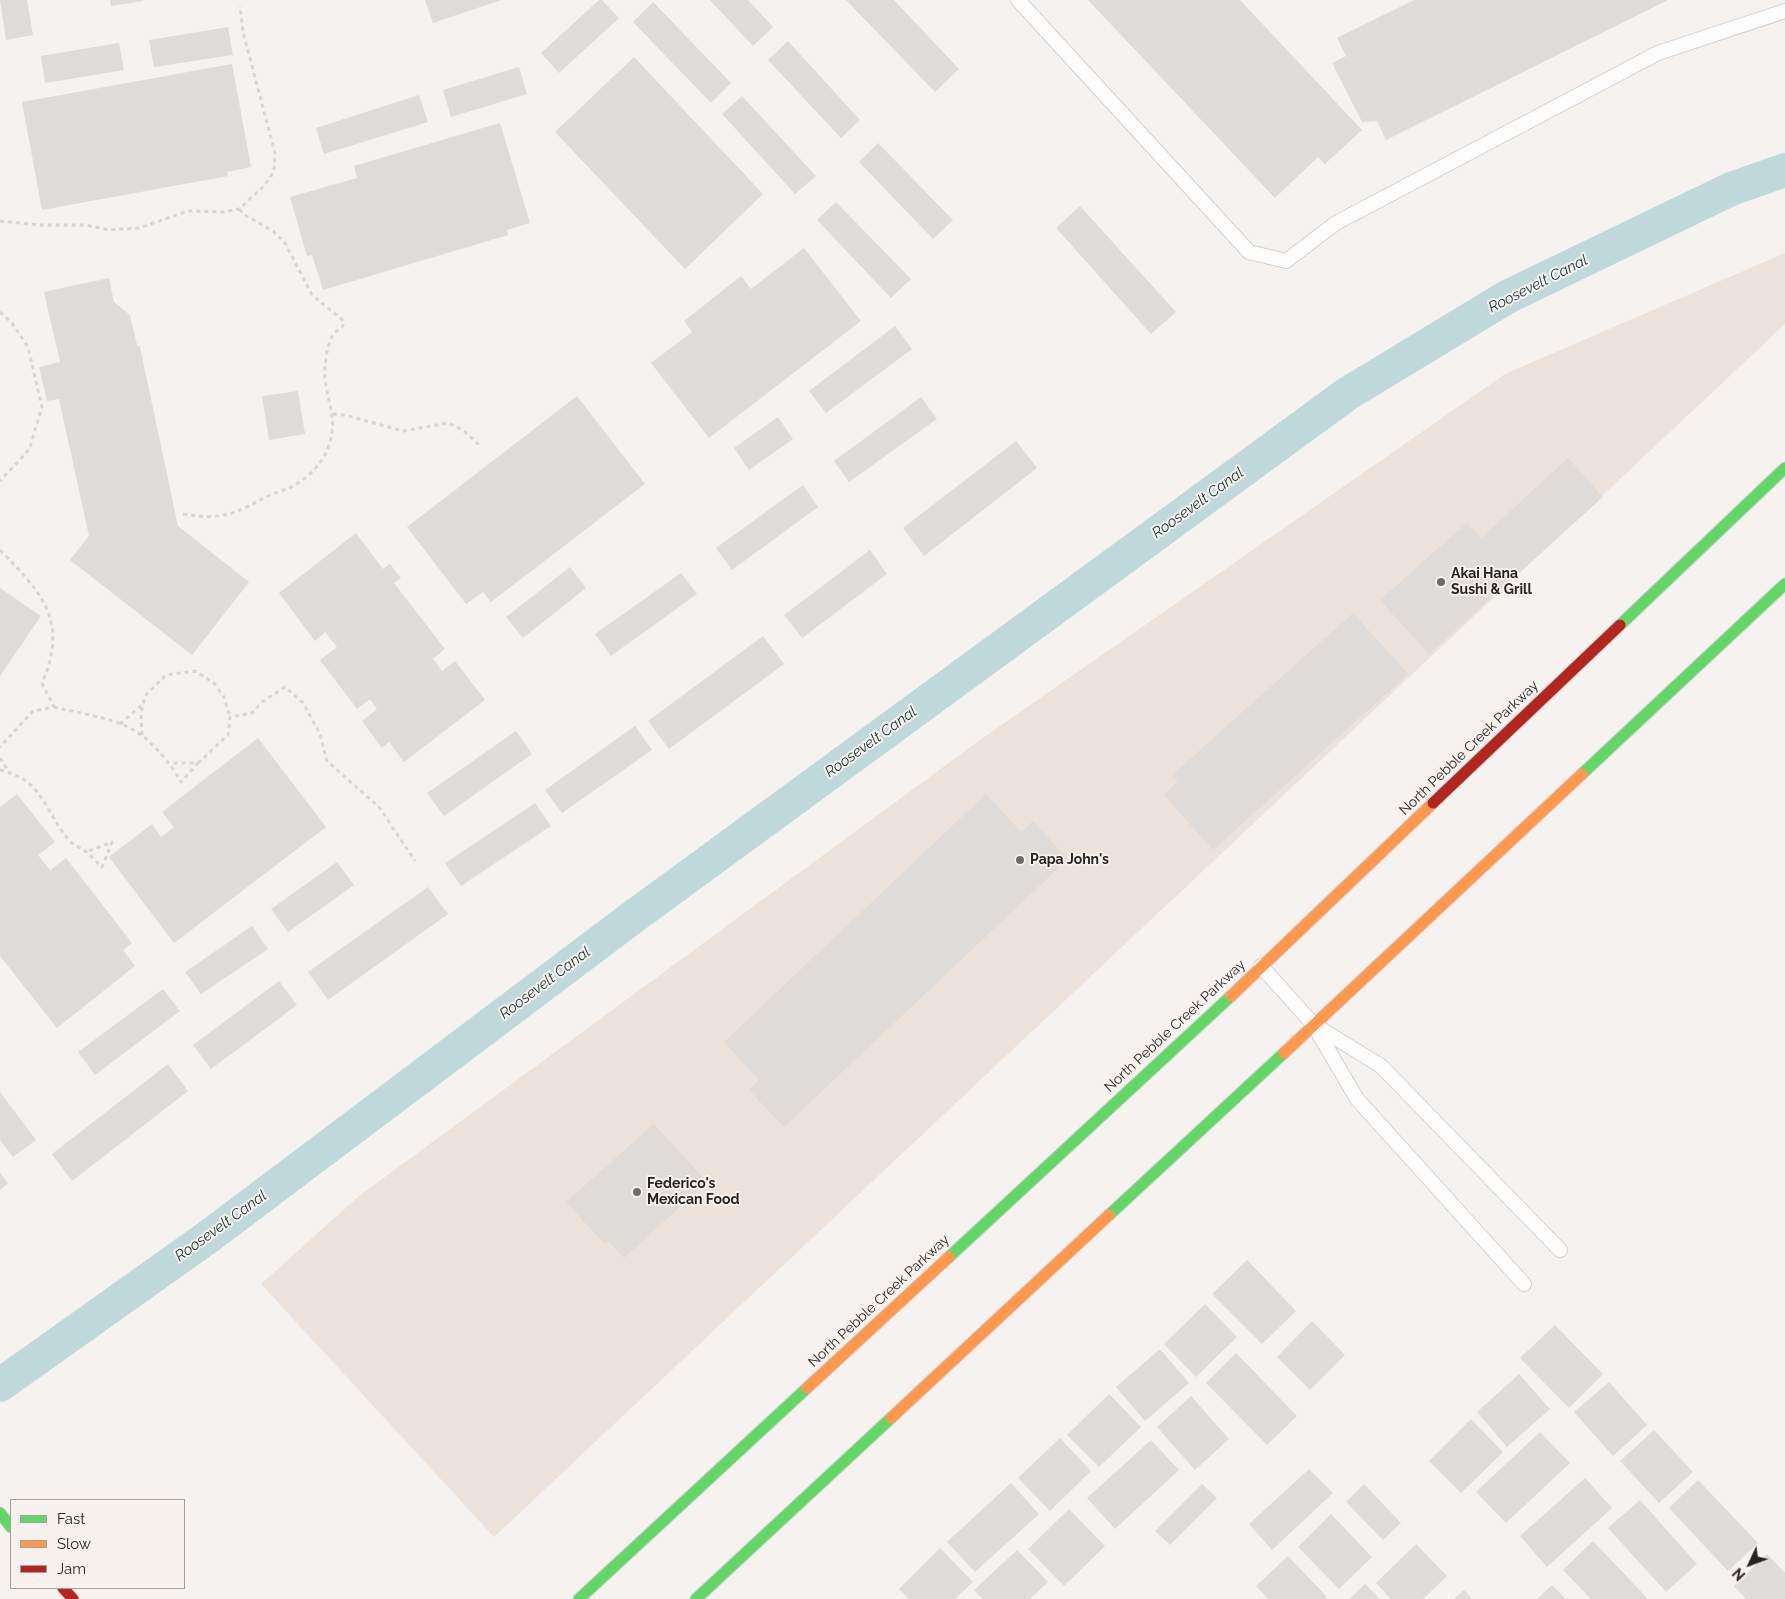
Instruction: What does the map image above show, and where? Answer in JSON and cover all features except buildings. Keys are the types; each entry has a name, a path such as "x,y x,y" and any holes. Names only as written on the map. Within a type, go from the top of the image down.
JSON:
{"main road":[{"name":"North Pebble Creek Parkway","path":"579,1599 1261,966 1785,468"},
{"path":"696,1599 1785,584"},
{"path":"0,1513 10,1526"},
{"path":"64,1589 73,1599"}],"lane":[{"path":"1018,0 1249,252 1286,261 1336,223 1658,53 1785,11"},
{"path":"1261,966 1313,1024 1357,1099 1524,1284"},
{"path":"1313,1024 1381,1066 1560,1250"}],"path":[{"path":"0,221 39,225 86,225 109,230 139,228 188,212 223,212 239,209 264,186 274,172 275,153 242,32 240,6"},
{"path":"184,514 202,517 237,513 302,481 317,467 327,452 332,432 333,414 324,370 328,347 334,333 341,329 344,322 312,295 285,243 273,231 245,215 239,209"},
{"path":"0,312 12,323 28,347 42,407 28,450 0,481"},
{"path":"333,414 345,415 403,431 448,424 463,430 479,445"},
{"path":"0,550 27,578 42,598 53,626 54,646 50,665 42,683 54,707"},
{"path":"0,747 33,711 54,707 126,726 142,736 171,763 181,782 228,735 230,716 224,697 214,683 195,671 166,675 144,696 142,736"},
{"path":"230,716 252,713 262,702 285,687 303,703 320,734 328,761 379,807 415,861"},
{"path":"120,724 143,705"},
{"path":"0,758 8,772"},
{"path":"171,763 198,763"},
{"path":"0,770 28,781 42,796 58,826 71,843 86,852 102,868 112,842 86,852"}],"shaded area":[{"path":"1785,253 1785,324 494,1537 261,1284 359,1196 980,740 1505,374"}],"waterway":[{"name":"Roosevelt Canal","path":"0,1385 208,1237 633,917 1347,394 1507,297 1731,189 1785,170"}],"traffic: fast":[{"path":"1620,625 1785,468"},
{"path":"1582,774 1785,584"},
{"path":"949,1257 1231,996"},
{"path":"1109,1215 1284,1053"},
{"path":"579,1599 807,1388"},
{"path":"696,1599 891,1418"},
{"path":"0,1513 10,1526"}],"traffic: slow":[{"path":"1284,1053 1582,774"},
{"path":"1231,996 1433,803"},
{"path":"891,1418 1109,1215"},
{"path":"807,1388 949,1257"}],"traffic: jam":[{"path":"1433,803 1620,625"},
{"path":"64,1589 73,1599"}],"place":[{"name":"Akai Hana Sushi & Grill","path":"1441,582"},
{"name":"Papa John's","path":"1020,860"},
{"name":"Federico's Mexican Food","path":"637,1192"}]}
